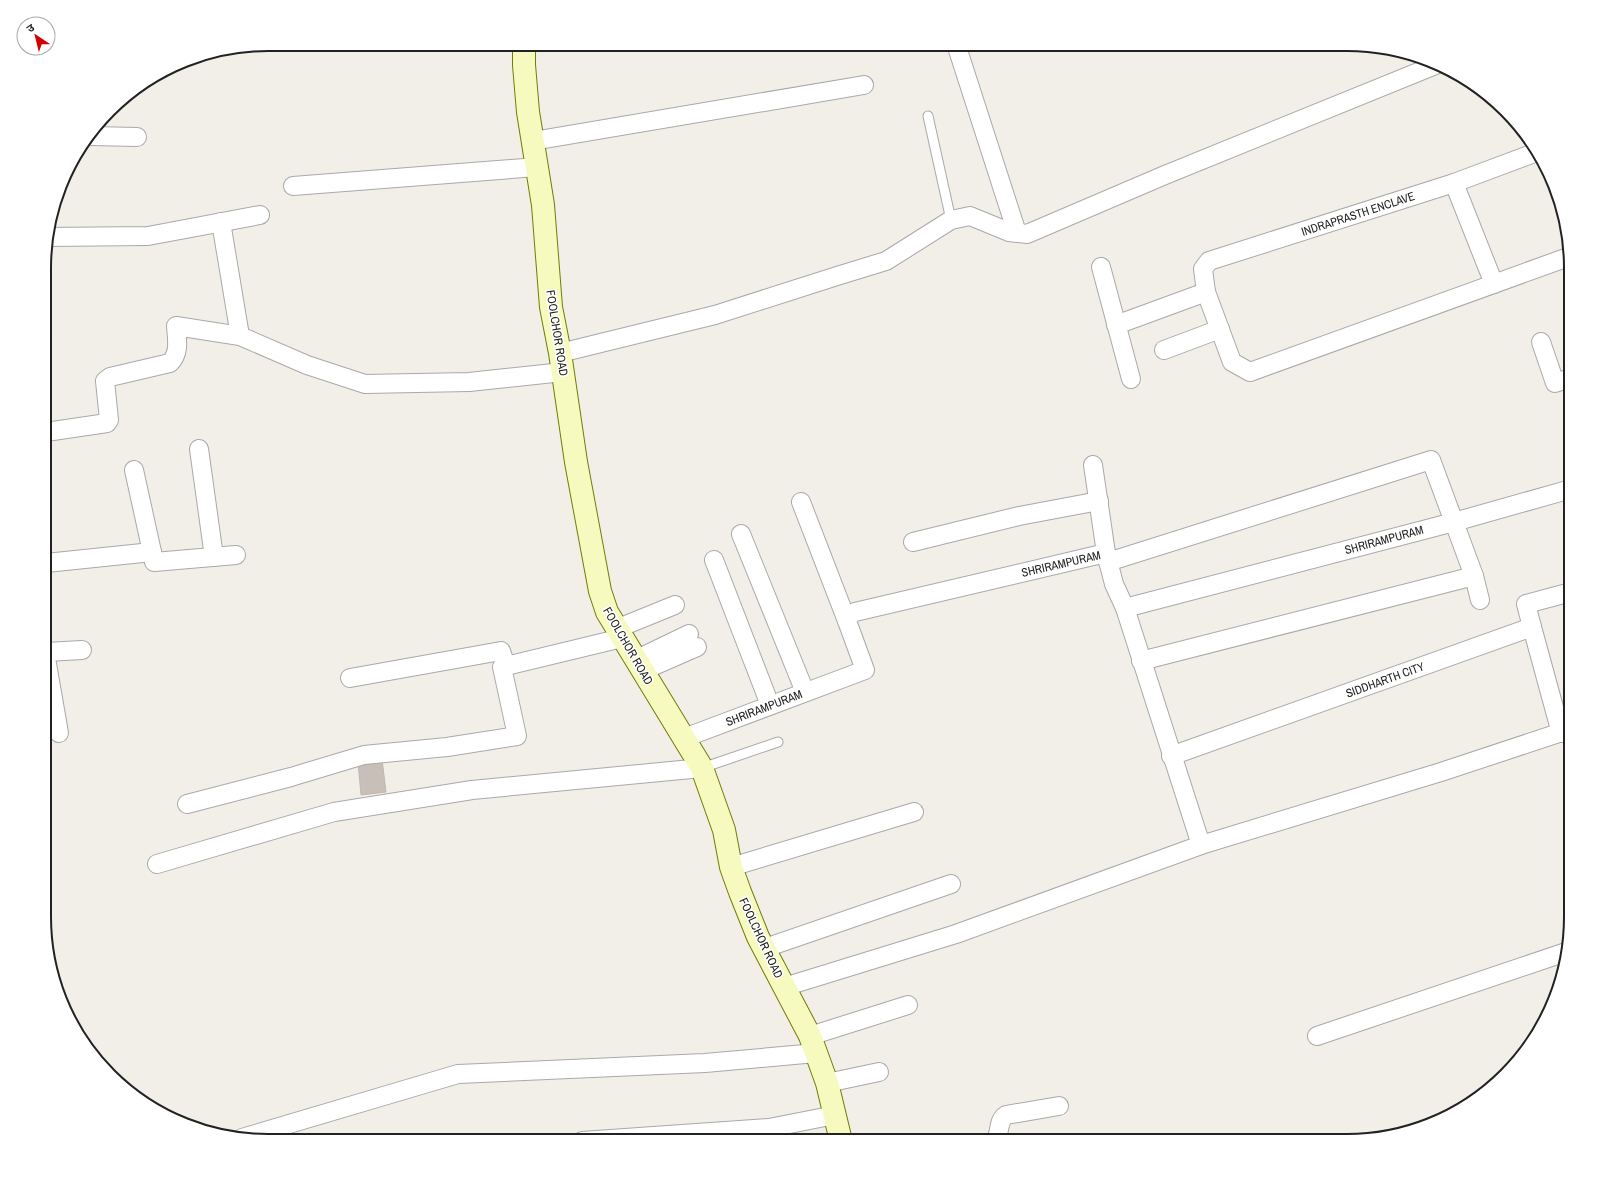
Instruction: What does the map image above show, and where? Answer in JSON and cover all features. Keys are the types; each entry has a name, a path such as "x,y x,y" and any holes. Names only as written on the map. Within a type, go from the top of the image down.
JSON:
{"street":[{"name":"FOOLCHOR ROAD","path":"524,51 527,104 543,206 551,307 562,363 576,462 600,591 607,612 619,634 702,768 724,830 731,867 756,930 813,1044 826,1083 840,1134"},
{"path":"958,51 1016,233"},
{"path":"51,431 107,423 109,420 105,381 110,377 170,363 176,357 178,345 176,326 240,336 307,365 365,384 469,382 562,363 886,261 951,220 970,216 1009,232 1027,234 1180,169 1430,67"},
{"path":"532,141 864,85"},
{"path":"96,136 137,137"},
{"name":"INDRAPRASTH ENCLAVE","path":"1532,154 1454,183 1209,261 1203,269 1206,292 1232,362 1250,372 1564,258"},
{"path":"292,186 537,167"},
{"path":"1454,183 1494,284"},
{"path":"53,238 148,236 260,215"},
{"path":"221,222 240,336"},
{"path":"1101,267 1131,379"},
{"path":"1116,325 1206,292"},
{"path":"1164,350 1220,329"},
{"path":"1541,342 1555,383 1564,380"},
{"path":"198,450 214,557"},
{"path":"1093,465 1107,558 1431,460 1474,576 1480,600"},
{"path":"134,470 154,562 236,555"},
{"name":"SHRIRAMPURAM","path":"684,738 865,670 847,621 850,615 855,612 1107,558 1114,584 1125,608 1564,492"},
{"path":"913,542 1019,516 1099,501"},
{"path":"802,502 847,621"},
{"path":"741,534 805,692"},
{"path":"51,563 152,552"},
{"path":"714,560 770,705"},
{"path":"1141,661 1474,576"},
{"path":"1564,594 1526,604 1564,725"},
{"path":"187,804 290,777 364,755 447,747 517,736 502,667 619,634 675,605"},
{"path":"1125,608 1171,756 1201,845"},
{"name":"SIDDHARTH CITY","path":"1171,756 1532,627"},
{"path":"639,665 693,641"},
{"path":"51,652 82,650"},
{"path":"350,678 502,652 506,666"},
{"path":"51,687 59,734"},
{"path":"784,987 956,934 1201,845 1441,772 1564,732"},
{"path":"157,864 334,812 472,790 702,768"},
{"path":"731,867 914,812"},
{"path":"765,948 951,884"},
{"path":"1317,1036 1561,954"},
{"path":"256,1134 458,1074 705,1063 813,1044 908,1004"},
{"path":"826,1083 879,1072"},
{"path":"998,1134 1001,1120 1006,1116 1059,1106"},
{"path":"683,1134 769,1128 834,1115"}],"lane":[{"path":"928,116 951,220"},
{"path":"702,768 778,742"}],"building":[{"path":"382,759 386,792 361,795 358,762"}]}
